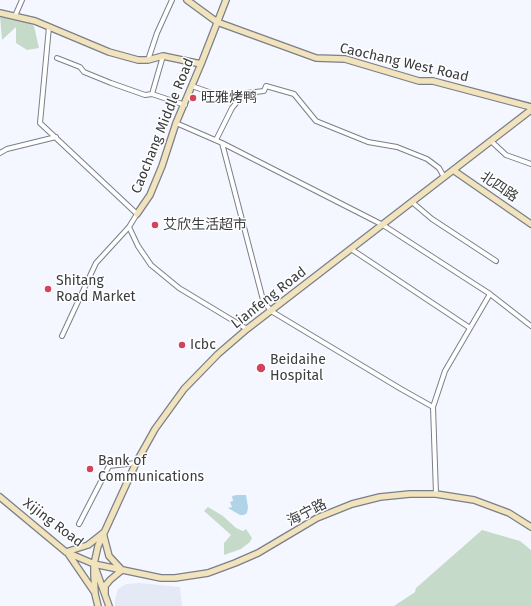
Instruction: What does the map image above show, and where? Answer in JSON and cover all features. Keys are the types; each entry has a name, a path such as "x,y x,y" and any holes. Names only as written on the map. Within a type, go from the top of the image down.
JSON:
{"main road":[{"name":"Caochang West Road","path":"187,0 217,22 316,58 345,59 419,81 433,81 531,107"},
{"name":"Caochang Middle Road","path":"137,214 150,196 162,166 176,123 185,105 226,0"},
{"path":"0,13 35,20 109,52 138,60 148,60 163,56 201,64"},
{"name":"Lianfeng Road","path":"98,606 95,594 94,564 103,533 136,463 155,429 184,389 218,354 247,329 531,110"},
{"name":"北四路","path":"453,170 531,224"},
{"name":"海宁路","path":"94,564 161,578 175,578 208,573 258,553 317,518 352,504 380,497 410,494 436,494 474,500 509,513 531,526"},
{"name":"Xijing Road","path":"0,498 66,552 94,564"},
{"path":"95,594 66,552 88,545 103,533 109,556 122,570 105,586 105,594"},
{"path":"94,564 109,606"}],"street":[{"path":"15,16 22,0"},
{"path":"148,60 157,33 172,0"},
{"path":"49,26 40,123 137,214"},
{"path":"152,94 163,56"},
{"path":"57,58 80,67 84,72 111,83 145,95 152,94 185,105"},
{"path":"192,86 237,102"},
{"path":"216,140 232,108 237,102 247,93 264,91 266,86 294,94 316,121 368,142 397,147 427,159 439,168 444,178"},
{"path":"176,123 216,140 383,225 490,294 531,326"},
{"path":"0,153 7,149 56,137"},
{"path":"491,141 506,155 531,164"},
{"path":"222,143 262,300 271,311 433,407"},
{"path":"412,202 432,219 496,261"},
{"name":"Caochang Middle Road","path":"62,336 96,263 129,227 137,214"},
{"path":"129,227 138,246 152,265 179,288 247,329"},
{"path":"351,249 470,328"},
{"path":"436,494 433,407 445,370 490,294"},
{"path":"79,524 109,466 136,463"}],"shaded area":[{"path":"139,583 180,587 182,606 115,606 115,599 118,589 126,584"}],"green space":[{"path":"0,16 28,22 34,26 39,48 27,50 16,43 16,27 2,40"},
{"path":"208,507 223,516 236,528 243,531 246,529 252,538 250,542 241,549 224,555 224,543 231,535 204,511"},
{"path":"482,530 520,541 531,550 531,606 394,606 415,592 416,588"}],"water":[{"path":"246,495 248,507 247,513 244,515 240,515 228,508 232,507 230,502 233,501 232,496"}],"place":[{"name":"旺雅烤鸭","path":"193,98"},
{"name":"艾欣生活超市","path":"155,225"},
{"name":"Shitang Road Market","path":"48,289"},
{"name":"Icbc","path":"182,345"},
{"name":"Beidaihe Hospital","path":"261,368"},
{"name":"Bank of Communications","path":"90,469"}]}
